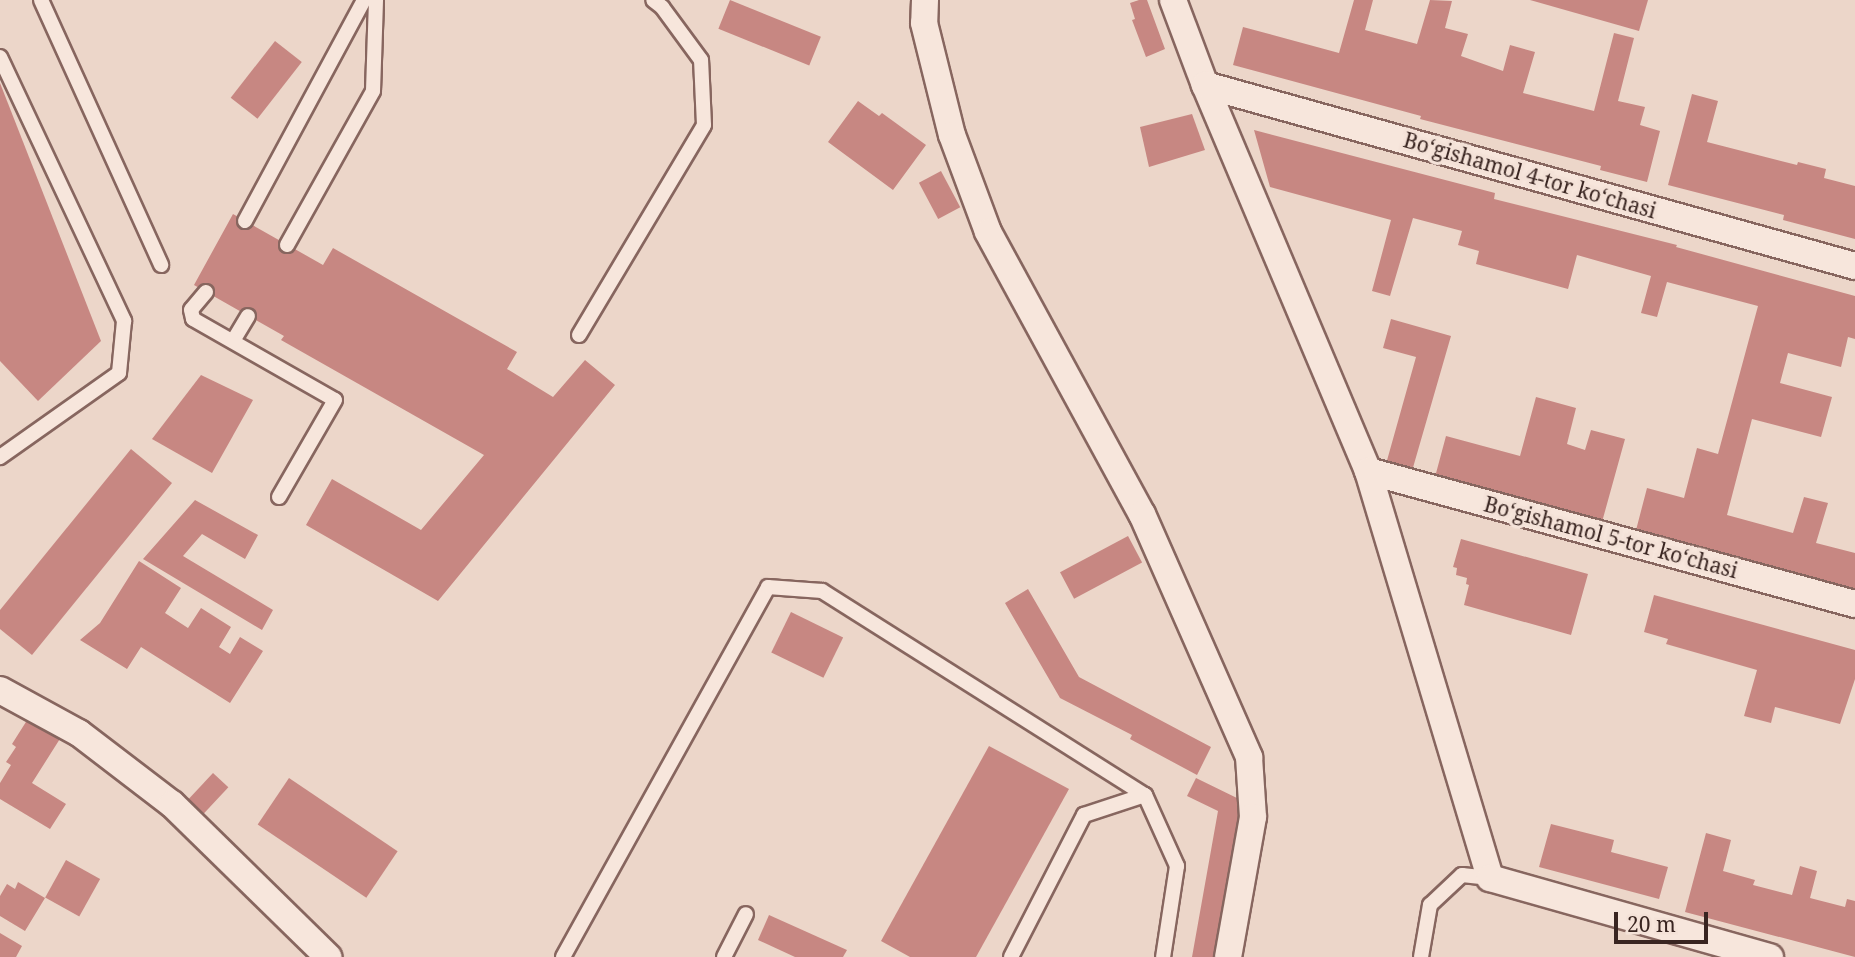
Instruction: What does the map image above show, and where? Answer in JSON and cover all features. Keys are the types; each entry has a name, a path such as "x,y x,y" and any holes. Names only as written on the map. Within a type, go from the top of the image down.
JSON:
{"street":[{"path":"925,0 924,23 952,135 988,232 1142,514 1249,757 1253,817 1228,957"},
{"path":"1173,0 1205,85 1368,471 1490,878 1770,957"},
{"name":"Boʻgishamol 4-tor koʻchasi","path":"1205,85 1855,266"},
{"name":"Boʻgishamol 5-tor koʻchasi","path":"1368,471 1855,604"},
{"path":"0,690 79,733 172,804 328,957"}],"lane":[{"path":"41,0 161,265"},
{"path":"245,221 364,0"},
{"path":"287,245 373,91 376,0"},
{"path":"579,335 704,125 701,60 662,7 653,0"},
{"path":"0,57 124,321 119,373 0,457"},
{"path":"206,292 191,310 191,315 335,400 279,497"},
{"path":"233,341 248,316"},
{"path":"563,957 768,587 822,591 1145,794 1177,866 1163,957"},
{"path":"1011,957 1084,815 1145,794"},
{"path":"1421,957 1430,905 1462,875 1490,878"},
{"path":"724,957 746,915"}],"building":[{"path":"730,0 821,37 809,65 718,29"},
{"path":"1147,0 1165,49 1146,57 1132,20 1135,19 1130,3"},
{"path":"1354,0 1373,0 1365,30 1417,44 1430,0 1452,1 1445,28 1468,34 1461,56 1503,71 1510,45 1535,52 1523,93 1594,111 1614,33 1634,38 1618,101 1645,107 1640,125 1660,131 1647,182 1600,170 1601,166 1420,119 1421,116 1233,65 1243,27 1339,53"},
{"path":"1530,0 1648,0 1639,31"},
{"path":"275,41 302,62 257,119 231,98"},
{"path":"0,83 101,341 38,401 0,361"},
{"path":"1692,94 1718,101 1707,142 1797,165 1798,162 1826,169 1824,178 1855,186 1855,239 1783,220 1784,215 1668,185"},
{"path":"858,101 879,116 882,113 926,145 893,190 828,142"},
{"path":"1192,114 1205,150 1149,167 1140,127"},
{"path":"1254,130 1495,193 1494,199 1677,245 1676,247 1855,296 1855,339 1848,337 1841,367 1788,353 1780,383 1832,397 1821,437 1752,419 1727,515 1793,533 1804,497 1828,503 1816,543 1855,553 1855,597 1635,534 1647,488 1684,498 1697,448 1718,454 1758,306 1667,282 1657,317 1641,313 1651,276 1577,255 1568,289 1476,264 1479,251 1458,245 1462,231 1413,218 1390,296 1372,291 1391,220 1270,187"},
{"path":"941,171 960,207 938,219 919,183"},
{"path":"233,214 323,265 333,248 517,352 507,369 553,397 585,360 615,385 438,601 306,525 332,479 421,530 484,455 281,340 284,336 194,285"},
{"path":"1391,319 1451,336 1412,471 1386,464 1416,357 1383,348"},
{"path":"201,375 253,400 212,473 152,439"},
{"path":"1536,397 1576,408 1567,444 1585,450 1591,430 1625,439 1602,522 1435,477 1446,436 1520,456"},
{"path":"131,449 172,483 32,655 0,629 0,610"},
{"path":"195,500 258,535 245,559 202,534 183,556 273,610 262,630 143,559"},
{"path":"1128,536 1142,562 1074,599 1060,572"},
{"path":"1461,539 1588,574 1571,635 1464,605 1469,585 1466,584 1467,578 1456,575 1457,568 1453,567"},
{"path":"139,561 181,588 165,613 188,628 201,608 231,627 219,647 230,654 240,637 263,651 230,703 141,647 127,669 80,640 100,623"},
{"path":"1028,589 1079,677 1211,747 1197,775 1130,739 1132,735 1060,698 1005,603"},
{"path":"1654,595 1855,650 1855,679 1840,724 1775,707 1771,723 1744,716 1757,670 1666,644 1668,639 1644,632"},
{"path":"791,612 843,637 823,678 771,652"},
{"path":"31,714 63,734 32,783 66,804 50,829 0,799 0,783 11,765 6,762 16,747 12,744"},
{"path":"989,746 1069,789 976,957 910,957 881,941"},
{"path":"213,773 228,787 202,815 187,801"},
{"path":"289,778 398,851 366,898 258,824"},
{"path":"1196,778 1241,800 1213,957 1192,957 1218,811 1187,796"},
{"path":"1551,824 1614,840 1611,852 1668,867 1659,899 1539,867"},
{"path":"1706,833 1731,840 1723,871 1755,880 1753,885 1792,895 1800,866 1817,871 1810,898 1845,907 1847,899 1855,901 1855,957 1685,912"},
{"path":"66,860 100,879 79,917 45,898"},
{"path":"18,882 45,898 25,931 0,916 0,896 7,884 15,889"},
{"path":"769,915 847,950 843,957 795,957 758,940"},
{"path":"0,933 22,946 16,957 0,957"}]}
